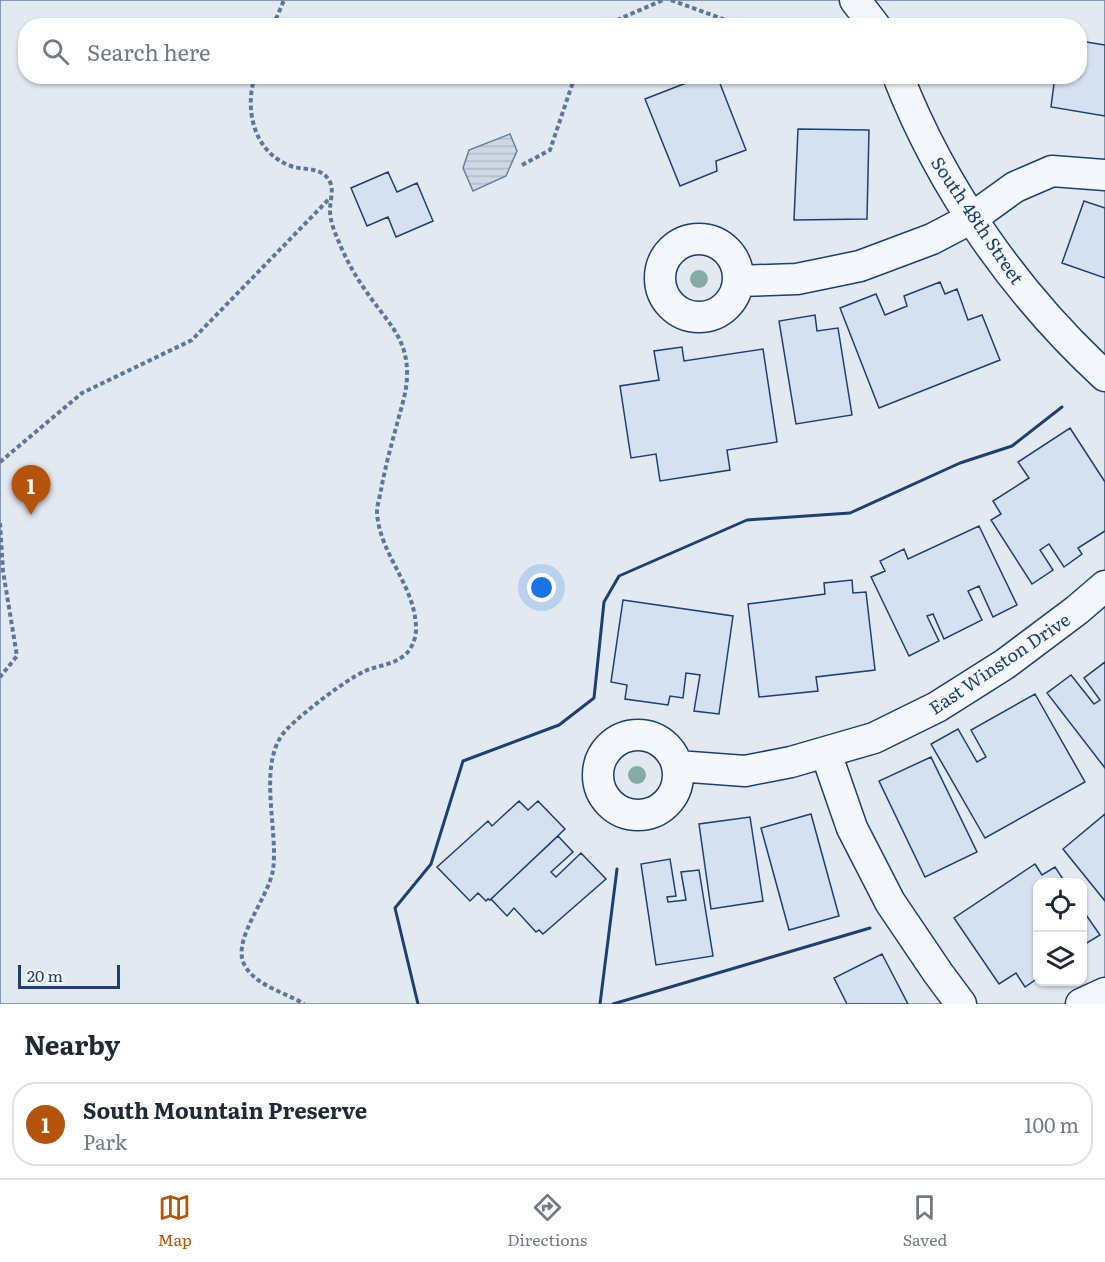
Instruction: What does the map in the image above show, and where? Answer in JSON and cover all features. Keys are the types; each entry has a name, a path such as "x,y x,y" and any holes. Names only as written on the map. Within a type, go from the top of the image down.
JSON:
{"street":[{"path":"855,0 869,18"},
{"path":"880,0 882,18"},
{"name":"South 48th Street","path":"901,84 921,133 972,218 1012,276 1074,347 1105,376"},
{"path":"738,281 797,279 860,266 932,239 972,218 1015,187 1052,171 1105,175"},
{"name":"East Winston Drive","path":"678,766 745,771 791,762 874,738 937,706 1005,664 1105,586"},
{"path":"826,753 852,828 890,902 961,1004"},
{"path":"1081,1004 1105,993"}],"path":[{"path":"276,18 284,0"},
{"path":"621,18 663,0"},
{"path":"671,0 720,18"},
{"path":"253,84 250,108 253,126 265,148 280,161 294,167 321,171 332,187 329,212 332,227 349,264 366,292 403,343 406,357 405,393 385,468 377,511 381,537 411,597 416,631 408,652 390,664 364,672 295,721 277,741 271,768 273,871 267,891 244,933 241,949 243,963 253,977 304,1004"},
{"path":"522,165 550,150 572,84"},
{"path":"0,462 82,393 192,340 331,198"},
{"path":"0,523 3,571 16,656 0,677"}],"shaded area":[{"path":"0,0 1105,0 1105,1004 0,1004"},
{"path":"510,134 517,151 506,176 473,191 463,168 469,150"}],"building":[{"path":"1087,42 1105,45 1105,116 1051,107 1054,84 1087,84"},
{"path":"683,84 720,84 746,150 716,161 717,171 680,186 645,99"},
{"path":"798,129 869,130 867,219 794,220"},
{"path":"388,172 397,192 417,183 433,221 396,237 388,217 367,226 351,188"},
{"path":"1084,201 1105,208 1105,278 1062,263"},
{"path":"940,282 945,294 957,289 968,320 982,315 1000,360 879,408 840,308 876,294 885,315 907,306 904,296"},
{"path":"815,315 817,331 838,328 852,415 796,424 779,321"},
{"path":"682,347 684,361 763,349 777,442 727,450 730,470 660,481 656,454 631,458 620,386 659,380 654,351"},
{"path":"1070,428 1105,482 1105,531 1078,548 1082,554 1064,567 1049,544 1040,550 1053,570 1032,584 991,520 1001,514 993,501 1029,478 1018,462"},
{"path":"979,526 1017,605 993,617 979,586 968,591 982,620 944,639 933,614 927,616 939,641 909,656 871,577 885,571 880,561 904,549 908,559"},
{"path":"852,580 853,593 866,592 875,670 816,677 818,691 759,697 748,604 825,594 824,583"},
{"path":"623,600 733,616 719,714 694,711 700,675 686,673 683,698 670,696 668,705 625,699 627,685 611,682"},
{"path":"1105,662 1105,768 1047,693 1071,675 1094,704 1100,700 1084,678"},
{"path":"1035,694 1085,782 985,838 931,744 958,729 977,762 986,757 971,730"},
{"path":"931,757 977,852 925,877 879,781"},
{"path":"519,801 528,810 538,801 565,829 490,900 486,901 478,893 470,901 437,867 488,821 492,826"},
{"path":"811,814 839,916 789,930 761,828"},
{"path":"1105,814 1105,901 1087,878 1063,849"},
{"path":"750,817 763,901 711,909 699,824"},
{"path":"558,836 573,852 551,872 556,877 581,853 606,879 543,934 539,930 536,932 514,908 507,916 491,899"},
{"path":"670,859 676,896 667,897 668,902 686,900 681,872 699,870 713,956 656,965 641,864"},
{"path":"1035,864 1042,875 1055,867 1062,878 1033,878 1033,981 1025,987 1016,973 999,984 954,918"},
{"path":"1087,916 1100,935 1087,943"},
{"path":"882,954 908,1004 847,1004 834,978"}],"wall":[{"path":"418,1004 395,908 431,864 463,761 559,725 594,698 604,602 619,576 747,520 850,513 960,463 1012,446 1062,407"},
{"path":"600,1004 617,869"},
{"path":"613,1004 870,928"}],"place":[{"name":"South Mountain Preserve","path":"31,515"}]}
